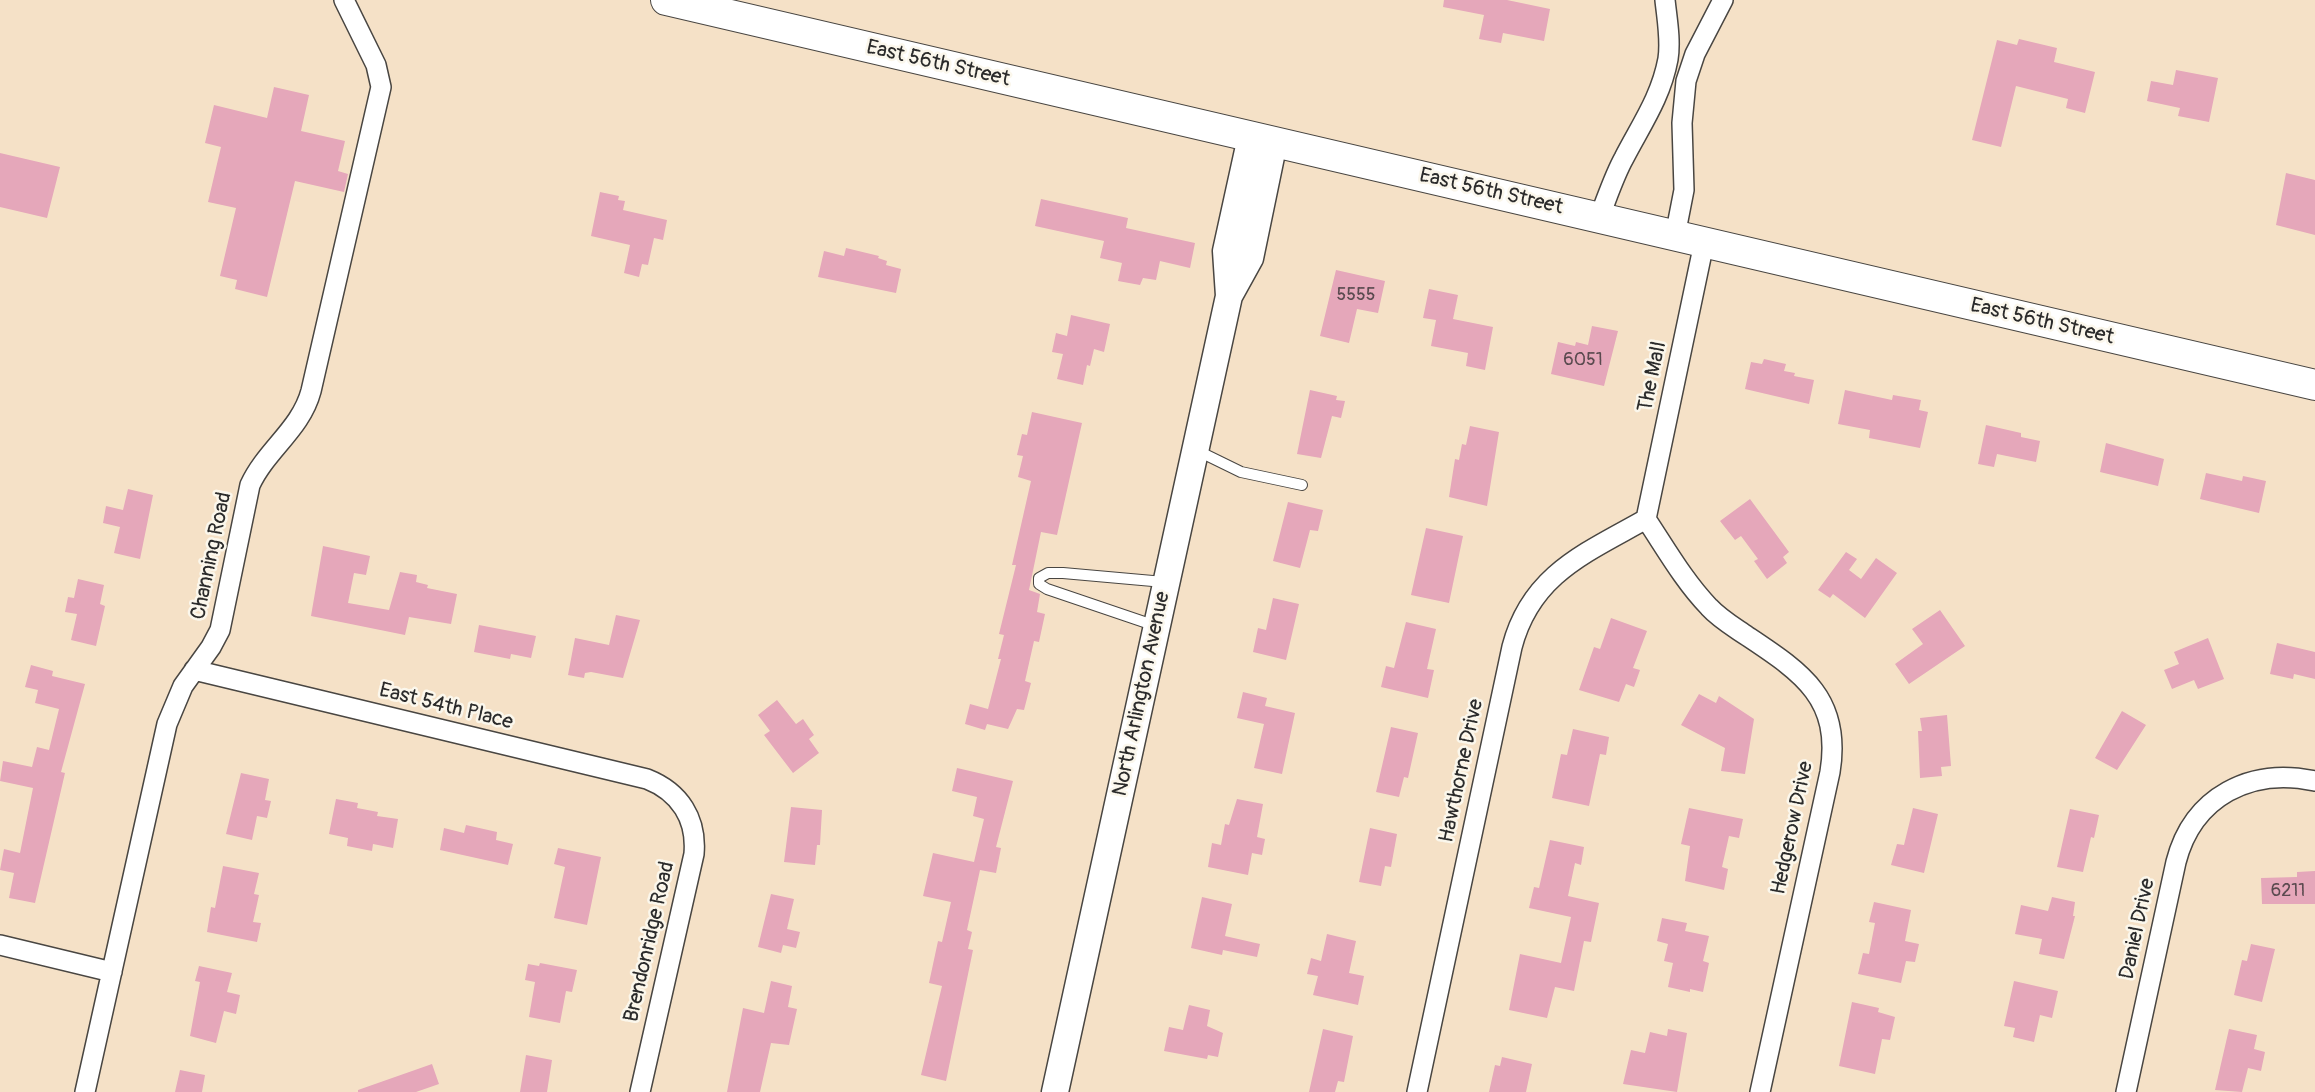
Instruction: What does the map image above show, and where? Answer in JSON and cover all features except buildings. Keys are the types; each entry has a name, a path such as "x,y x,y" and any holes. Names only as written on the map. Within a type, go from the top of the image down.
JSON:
{"main road":[{"name":"East 56th Street","path":"666,0 2315,386"},
{"name":"North Arlington Avenue","path":"1055,1092 1229,296 1226,251 1263,139"}],"street":[{"name":"Channing Road","path":"85,1092 165,731 180,693 220,630 250,485 258,470 301,417 310,397 381,86 376,65 344,0"},
{"path":"1600,218 1623,160 1649,114 1666,67 1669,36 1665,0"},
{"path":"1675,236 1684,190 1682,123 1688,72 1723,0"},
{"path":"1666,67 1688,72"},
{"path":"1649,114 1682,123"},
{"name":"The Mall","path":"1646,519 1703,243"},
{"name":"Hawthorne Drive","path":"1417,1092 1512,647 1521,621 1539,591 1557,572 1571,561 1646,519"},
{"name":"Hedgerow Drive","path":"1646,519 1692,587 1709,607 1722,619 1791,665 1811,684 1830,727 1830,772 1760,1092"},
{"name":"East 54th Place","path":"194,670 647,779 668,790 681,803"},
{"name":"Daniel Drive","path":"2126,1092 2178,853 2194,821 2227,792 2249,782 2272,777 2315,781"},
{"name":"Brendonridge Road","path":"639,1092 694,854 693,828 681,803"},
{"path":"0,945 112,972"}],"lane":[{"path":"1195,450 1241,471 1302,485"},
{"path":"1157,627 1047,589 1039,584 1039,578 1048,573 1063,573 1166,582"}]}
